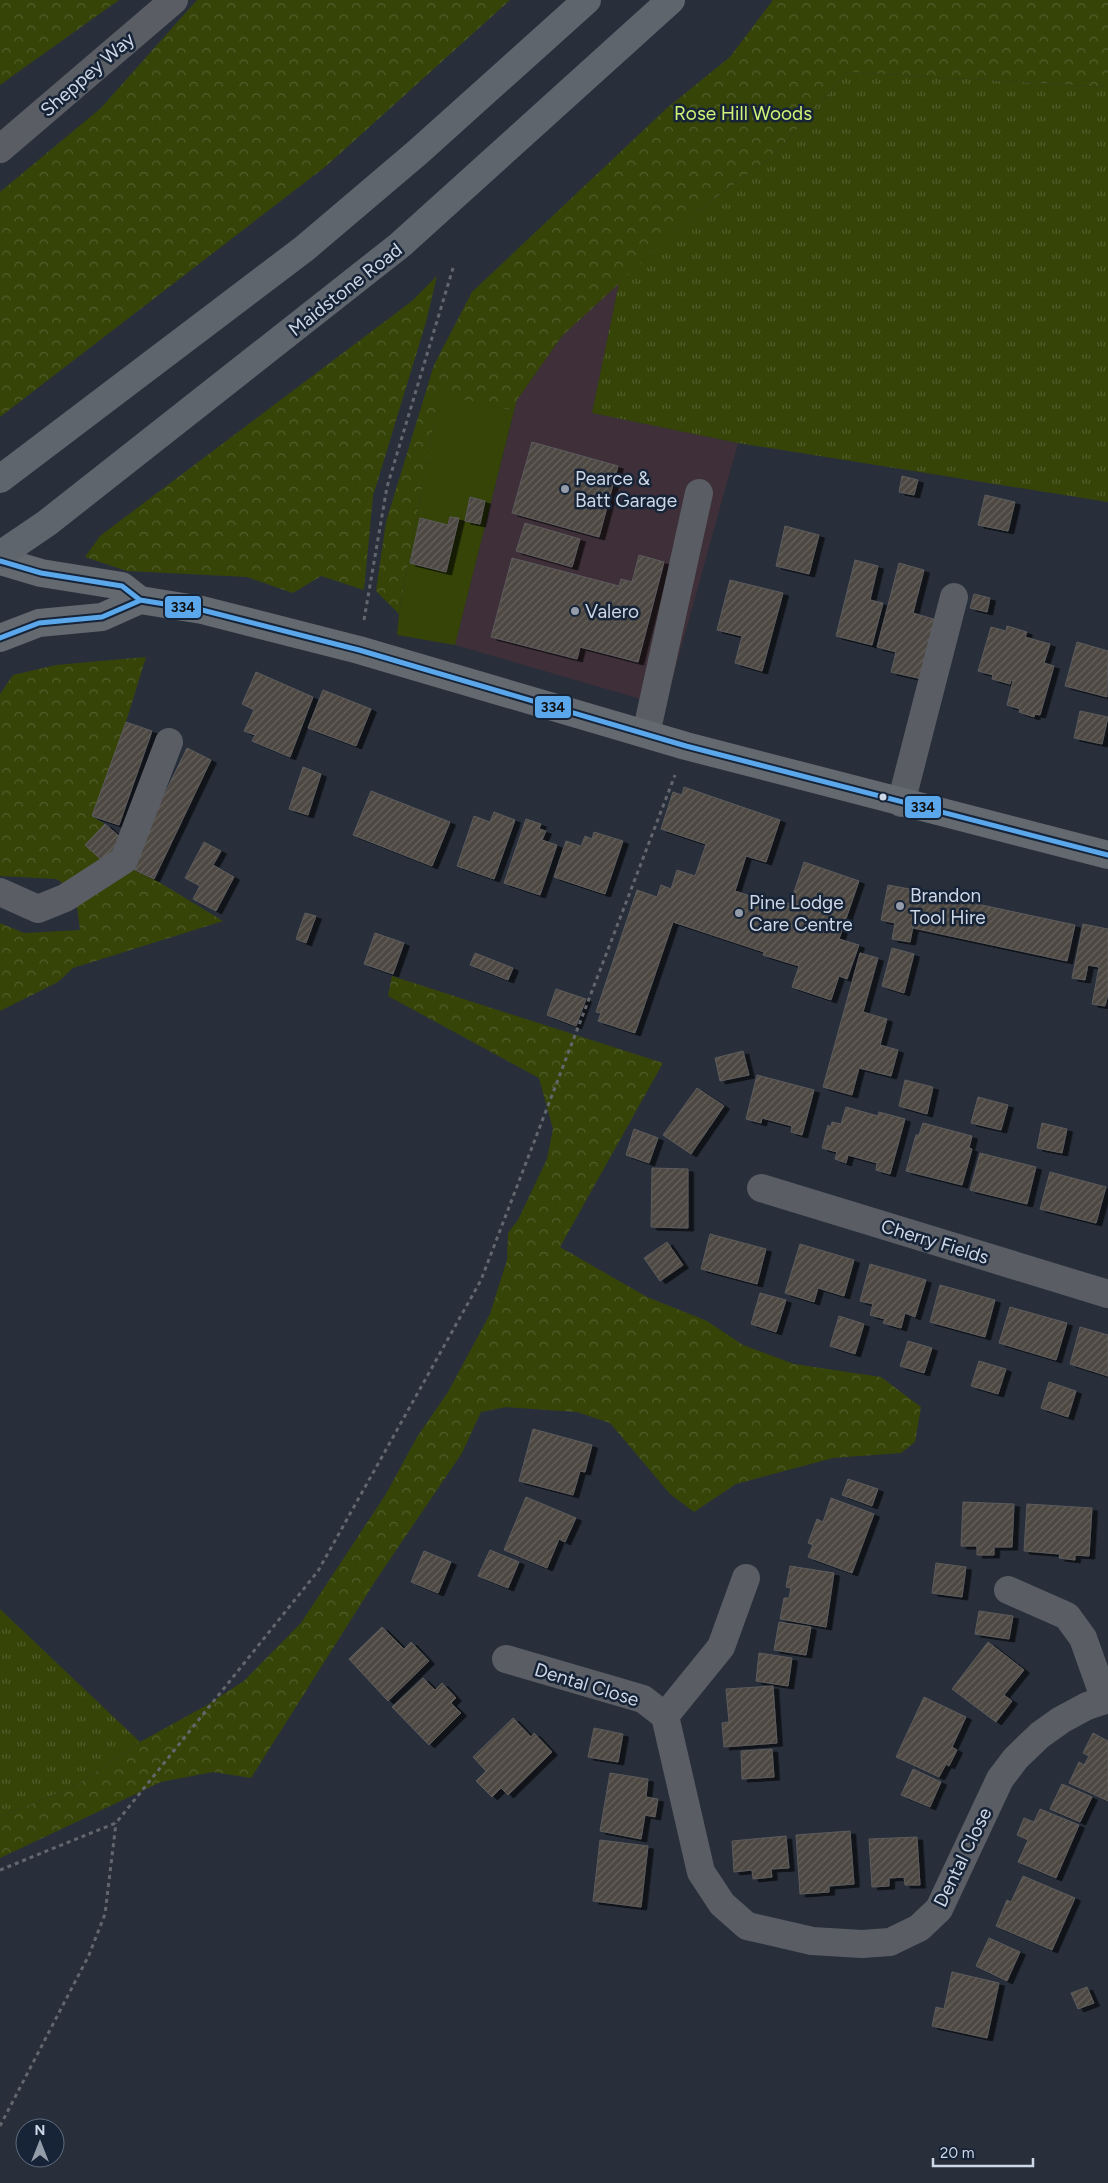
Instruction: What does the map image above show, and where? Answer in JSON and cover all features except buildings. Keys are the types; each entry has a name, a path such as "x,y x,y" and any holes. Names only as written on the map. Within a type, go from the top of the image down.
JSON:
{"highway":[{"path":"0,479 305,248 418,152 587,0"},
{"name":"Maidstone Road","path":"0,555 47,523 400,245 671,0"}],"main road":[{"path":"0,561 33,571 122,586 140,600 202,610 359,650 686,746 1108,855"},
{"path":"0,638 40,624 102,617 140,600"}],"street":[{"name":"Sheppey Way","path":"0,149 174,0"},
{"path":"646,734 699,493"},
{"path":"901,803 954,597"},
{"path":"0,892 38,909 65,898 124,860 169,742"},
{"name":"Cherry Fields","path":"761,1188 1108,1294"},
{"path":"665,1716 721,1647 746,1578"},
{"path":"1008,1590 1067,1616 1084,1638 1106,1700"},
{"name":"Dental Close","path":"506,1659 643,1699 665,1716 701,1872 722,1904 747,1926 812,1941 862,1944 890,1942 919,1928 939,1909 1000,1779 1016,1758 1040,1735 1061,1720 1087,1706 1106,1700"}],"path":[{"path":"359,650 387,487 453,268"},
{"path":"0,1870 116,1823 318,1571 481,1280 686,746"},
{"path":"0,2126 89,1955 105,1914 116,1823"}],"shaded area":[{"path":"619,283 592,413 738,443 665,706 455,645 517,400 562,336"}],"green space":[{"path":"0,0 119,0 0,85"},
{"path":"197,0 510,0 325,167 0,417 0,192 101,108"},
{"name":"Rose Hill Woods","path":"773,0 1108,0 1108,87 848,72 777,152 699,210 562,336 517,400 514,411 439,395 399,614 376,591 386,522 434,365 472,292 667,108 730,57"},
{"path":"848,72 1108,87 1108,502 738,443 592,413 619,283 699,210 777,152"},
{"path":"437,276 426,322 373,496 364,590 321,576 293,593 247,577 127,571 85,557 100,536 412,301"},
{"path":"439,394 514,411 455,645 397,635 399,614","holes":["470,497 485,501 480,524 465,520","450,517 458,519 446,572 410,563 420,518 448,525"]},
{"path":"146,657 126,722 92,816 105,824 86,845 154,879 223,921 73,968 58,982 0,1011 0,923 24,933 80,930 75,890 56,879 0,876 0,694 13,675 56,665"},
{"path":"392,976 663,1063 560,1247 647,1297 707,1321 743,1345 794,1364 881,1377 921,1407 915,1442 901,1453 833,1458 736,1484 694,1512 670,1494 610,1423 577,1412 506,1407 481,1412 462,1453 376,1580 251,1778 213,1772 161,1782 0,1858 0,1817 77,1785 140,1742 207,1705 244,1681 301,1623 386,1494 417,1437 448,1392 490,1314 507,1260 508,1233 518,1220 547,1159 553,1129 539,1078 388,996"},
{"path":"0,1609 140,1742 77,1785 0,1817"}],"transit line":[{"name":"334","path":"0,561 41,573 122,586 140,600 202,610 359,650 686,746 1108,855"},
{"name":"334","path":"0,638 39,623 102,617 139,601"}],"place":[{"name":"Pearce & Batt Garage","path":"565,489"},
{"name":"Valero","path":"575,611"},
{"name":"Brandon Tool Hire","path":"900,906"},
{"name":"Pine Lodge Care Centre","path":"739,913"}]}
